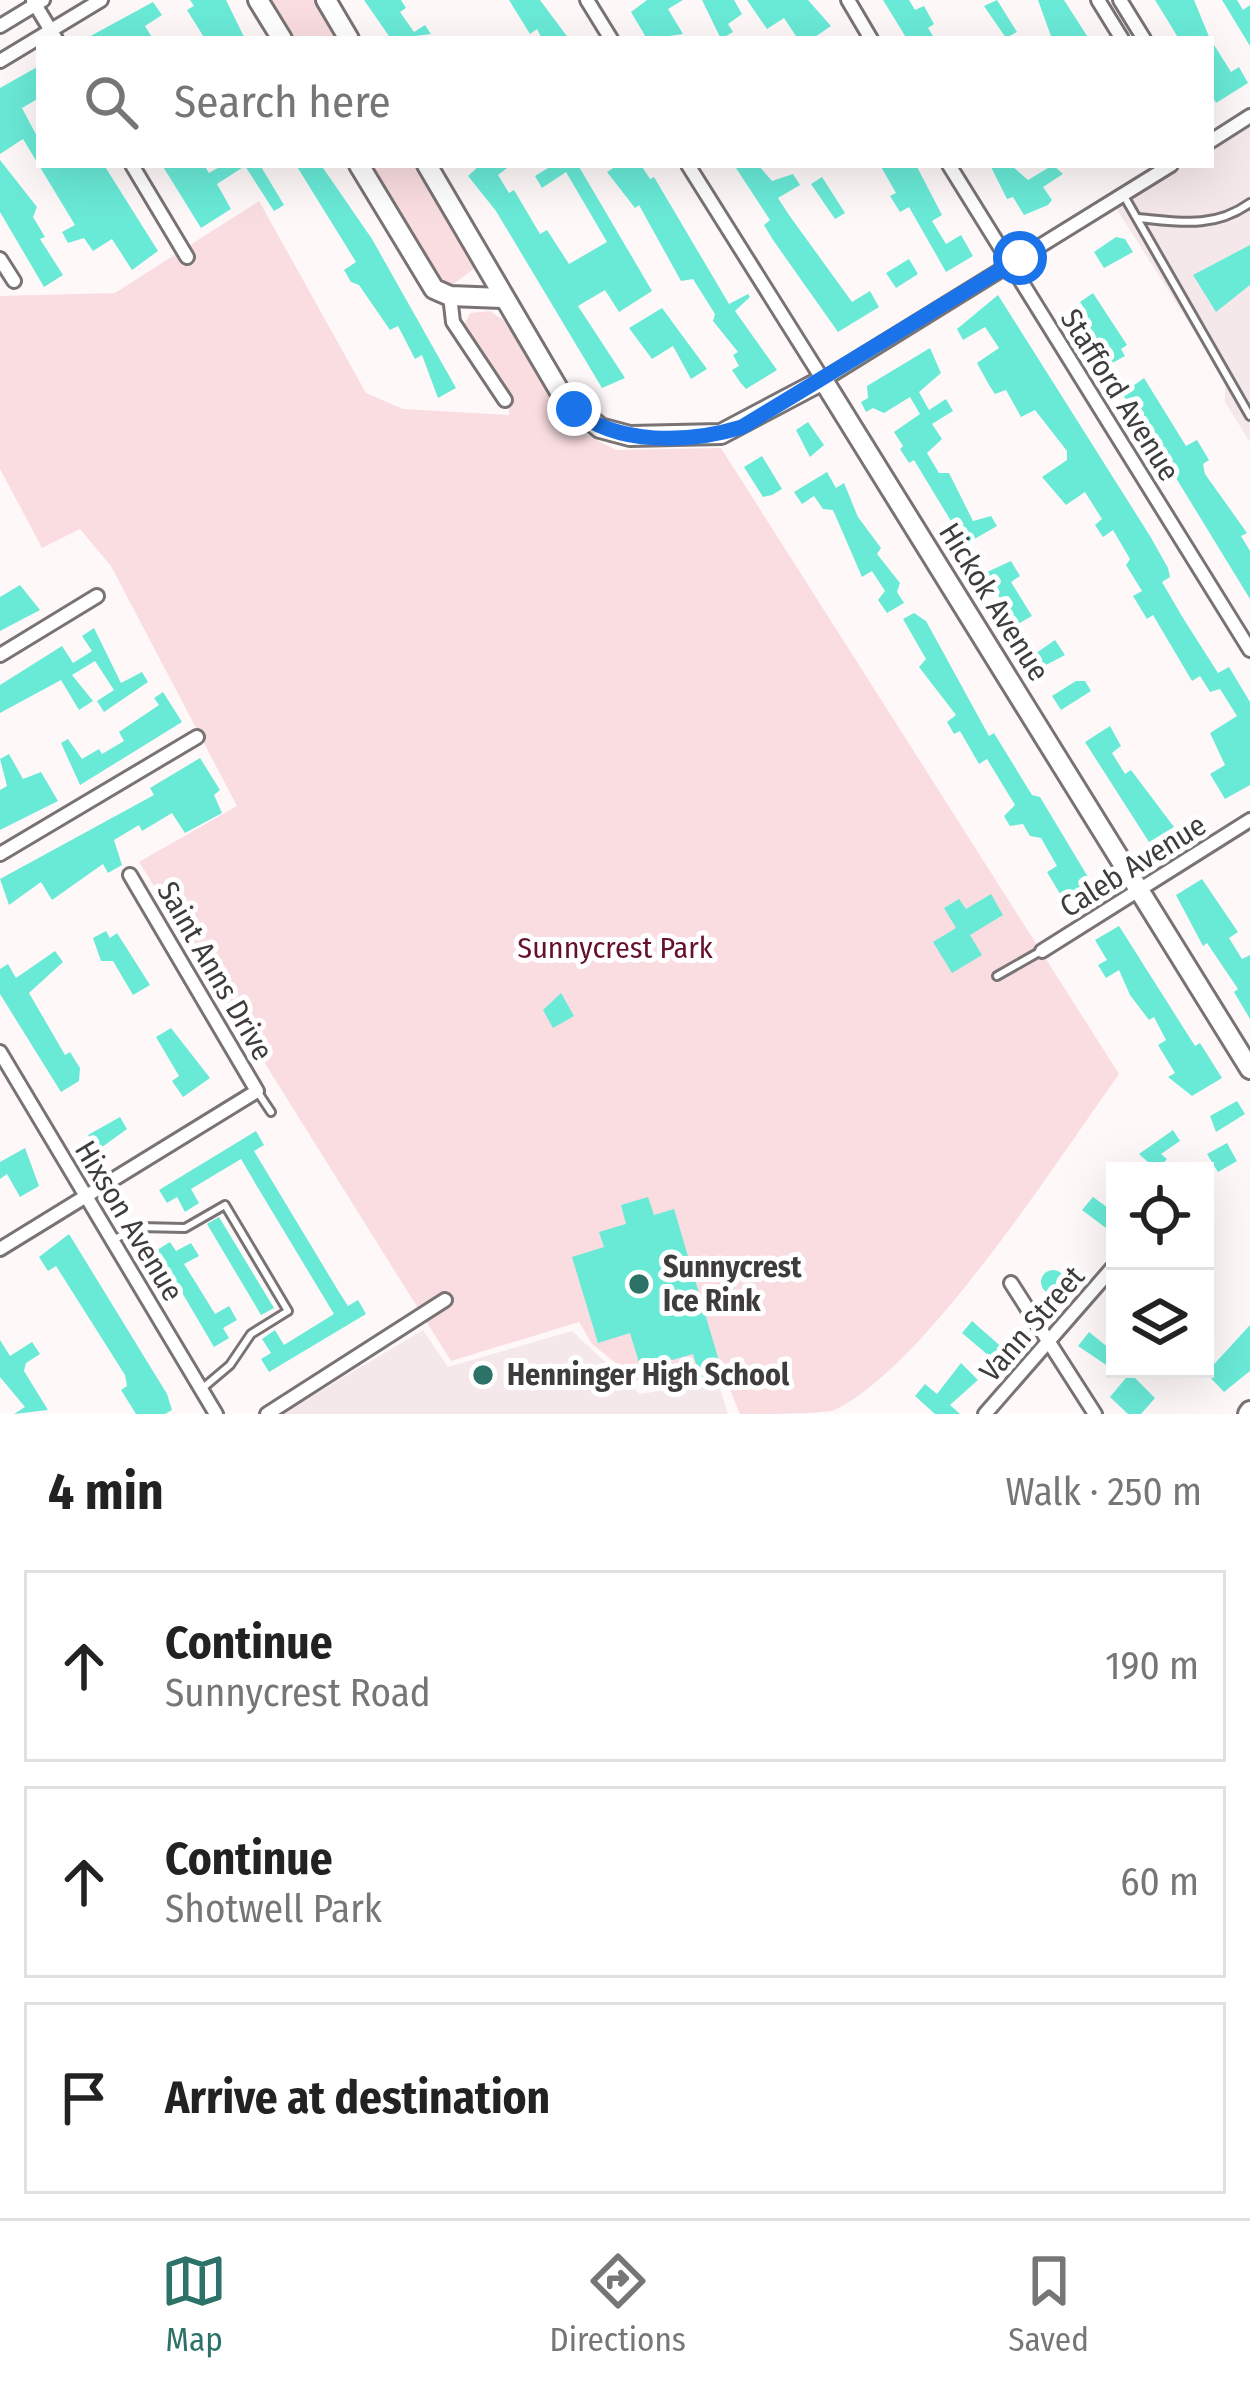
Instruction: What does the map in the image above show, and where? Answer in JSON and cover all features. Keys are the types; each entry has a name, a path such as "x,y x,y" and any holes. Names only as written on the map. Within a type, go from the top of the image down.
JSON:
{"street":[{"path":"0,26 37,2 53,35 101,0"},
{"path":"258,0 280,36"},
{"path":"326,0 348,36"},
{"path":"587,0 609,36"},
{"path":"848,0 869,36"},
{"path":"1098,0 1120,36"},
{"path":"1120,0 1142,36"},
{"path":"0,62 36,44"},
{"path":"1214,139 1250,116"},
{"path":"134,168 188,256"},
{"path":"360,168 434,290 450,296 502,298"},
{"path":"429,168 563,397 586,419 614,434 684,435 742,427 1166,168"},
{"name":"Hickok Avenue","path":"690,168 1250,1069"},
{"name":"Stafford Avenue","path":"951,168 1250,650"},
{"path":"0,259 14,281"},
{"path":"450,296 453,322 505,400"},
{"path":"0,655 98,596"},
{"path":"0,854 197,737"},
{"name":"Caleb Avenue","path":"1042,951 1250,820"},
{"name":"Saint Anns Drive","path":"130,875 257,1091"},
{"name":"Hixson Avenue","path":"0,1052 216,1414"},
{"path":"0,1249 257,1091"},
{"name":"Vann Street","path":"985,1414 1111,1270"},
{"path":"1011,1283 1095,1414"},
{"path":"267,1414 445,1300"}],"lane":[{"path":"1123,194 1250,416"},
{"path":"1138,218 1192,224 1216,220 1250,203"},
{"path":"997,976 1042,951"},
{"path":"257,1091 271,1112"},
{"path":"112,1240 138,1227 185,1228 225,1205 246,1240 288,1311 251,1334 230,1365 201,1389"}],"shaded area":[{"path":"1250,126 1250,442 1225,402 1225,385 1203,345 1116,208 1181,168 1214,168 1214,148"},
{"name":"Henninger High School","path":"423,1330 448,1367 572,1331 640,1394 718,1382 728,1414 282,1414"}],"green space":[{"path":"263,0 317,0 338,36 285,36"},
{"path":"367,168 421,168 476,267 451,286 437,281"},
{"name":"Sunnycrest Park","path":"259,201 366,393 403,409 509,415 508,397 464,325 470,313 490,311 506,322 572,427 616,450 721,448 1119,1074 946,1310 867,1389 832,1411 740,1414 718,1361 637,1380 592,1344 579,1322 451,1361 139,862 237,806 111,566 80,529 42,548 0,469 0,296 115,293"}],"building":[{"path":"190,0 226,0 244,36 203,36 187,10 194,6"},
{"path":"364,0 401,0 406,8 400,12 414,32 425,25 431,34 389,36"},
{"path":"509,0 540,0 567,36 540,36 537,29 530,34"},
{"path":"647,0 683,0 668,9 683,34 645,36 631,12"},
{"path":"702,0 734,0 742,14 728,24 733,32 720,36"},
{"path":"747,0 808,0 831,26 816,36 796,36 784,18 767,29"},
{"path":"883,0 909,0 915,10 924,6 934,24 928,28 933,36 905,36"},
{"path":"997,0 1017,32 1005,36 984,6"},
{"path":"1038,0 1064,0 1087,36 1051,36"},
{"path":"1155,0 1194,0 1209,36 1177,36"},
{"path":"1222,0 1237,0 1243,10 1250,5 1250,46"},
{"path":"153,2 162,15 145,26 151,36 91,36"},
{"path":"1214,45 1231,72 1239,67 1248,83 1216,103"},
{"path":"36,68 36,100 22,108 36,134 36,160 23,139 0,154 0,88"},
{"path":"0,160 37,207 33,217 45,237 40,239 63,275 44,287 0,212"},
{"path":"41,168 106,168 158,251 132,270 112,239 93,251 84,238 68,243 62,232 75,225"},
{"path":"164,168 206,168 209,173 218,168 242,168 217,184 231,209 201,228"},
{"path":"246,168 262,168 284,205 274,211"},
{"path":"298,168 323,168 372,239 456,388 438,398 422,355 415,359 398,326 390,330 359,285 351,282 344,270 356,262"},
{"path":"477,168 507,168 498,175 509,193 514,190 540,234 547,230 569,264 607,242 566,172 542,188 535,176 548,168 580,168 652,291 619,312 605,290 578,306 625,378 602,388 496,211 468,176"},
{"path":"643,168 650,179 654,177 729,304 750,297 735,311 777,370 746,389 732,370 739,366 733,355 738,352 713,321 715,314 693,279 681,281 639,205 635,208 607,172"},
{"path":"736,168 761,168 772,181 793,174 800,185 778,198 852,302 870,291 879,307 838,332 773,240 764,225 770,220"},
{"path":"882,168 918,168 942,215 932,221 946,244 961,235 973,256 946,272 909,207 900,212 890,196 896,193"},
{"path":"992,168 1014,168 1028,180 1048,168 1063,174 1043,187 1052,200 1048,205 1024,215 1013,197 1007,199"},
{"path":"822,177 845,213 835,219 811,184"},
{"path":"1116,237 1125,239 1133,252 1104,268 1094,252"},
{"path":"1250,245 1250,285 1216,312 1193,275"},
{"path":"909,259 918,274 896,288 886,273"},
{"path":"1093,293 1127,345 1121,349 1125,356 1105,367 1097,355 1103,350 1081,314 1086,311 1080,302"},
{"path":"998,295 1150,536 1168,568 1170,577 1162,582 1183,618 1218,673 1229,667 1250,702 1250,785 1225,799 1210,774 1225,765 1210,733 1237,716 1220,689 1210,692 1200,676 1192,681 1153,615 1147,619 1133,596 1142,591 1126,565 1130,559 1113,530 1103,537 1095,525 1102,519 1085,492 1066,505 1042,477 1067,460 1067,451 1035,410 1021,417 1006,390 995,394 989,385 977,363 999,348 985,327 963,340 957,329"},
{"path":"662,308 707,369 691,379 673,346 652,359 629,328"},
{"path":"930,348 941,373 919,392 929,410 946,399 953,411 932,424 942,439 927,453 939,473 949,473 973,521 991,516 997,526 964,545 953,536 957,531 914,460 909,463 900,449 903,446 894,432 920,414 910,397 884,413 873,408 866,412 861,402 868,398 867,386"},
{"path":"1144,378 1186,446 1197,440 1209,460 1203,464 1205,474 1247,533 1241,536 1250,551 1250,599 1176,478 1177,470 1159,440 1122,394"},
{"path":"808,422 824,445 810,457 796,430"},
{"path":"762,456 782,489 763,497 744,467"},
{"path":"827,472 836,488 844,483 858,517 881,548 877,554 900,583 897,592 904,603 887,613 878,600 885,591 872,571 862,577 833,510 823,509 814,496 802,504 794,492"},
{"path":"1011,561 1020,576 1011,582 1032,616 1016,625 985,573"},
{"path":"20,585 40,610 0,631 0,597"},
{"path":"914,613 926,621 989,736 994,733 1032,795 1040,797 1091,882 1063,899 1047,872 1057,866 1041,838 1030,836 1023,824 1010,826 1004,816 1015,805 987,759 979,764 960,731 954,734 947,722 956,715 919,667 926,659 903,619"},
{"path":"94,628 121,683 142,672 148,682 104,712 97,701 114,690 95,661 72,675 93,701 79,710 61,680 0,713 0,685 62,646 73,663 92,651 82,636"},
{"path":"1055,640 1065,655 1029,674 1022,663"},
{"path":"1076,681 1085,681 1091,691 1061,710 1052,696"},
{"path":"163,692 182,722 80,785 61,743 68,739 82,759 99,749 102,754 124,741 119,732 159,705 154,698"},
{"path":"1110,726 1121,746 1112,753 1125,774 1131,770 1174,827 1149,842 1085,742"},
{"path":"9,754 23,779 41,772 58,801 0,830 0,790 7,786 0,759"},
{"path":"200,758 220,790 214,795 222,813 185,833 172,813 142,831 139,825 114,840 122,865 108,873 103,864 52,900 41,882 9,905 0,879 154,795 150,788"},
{"path":"1202,879 1238,932 1229,938 1242,959 1250,955 1250,1019 1234,992 1238,989 1207,943 1203,946 1176,895"},
{"path":"991,894 1003,915 970,935 982,955 952,973 933,942 956,928 944,908 959,899 966,909"},
{"path":"1119,926 1195,1046 1200,1043 1222,1078 1192,1096 1168,1077 1175,1073 1158,1045 1166,1040 1154,1017 1149,1020 1130,995 1119,970 1106,978 1098,965 1107,960 1095,940"},
{"path":"106,931 110,938 117,933 150,985 133,995 113,961 101,961 93,938"},
{"path":"55,951 63,962 29,993 65,1055 70,1052 80,1068 79,1081 61,1092 0,994 0,969 8,964 16,978"},
{"path":"561,993 574,1016 553,1028 543,1010"},
{"path":"171,1028 210,1078 183,1097 172,1081 179,1076 156,1037"},
{"path":"1237,1101 1245,1114 1216,1132 1210,1116"},
{"path":"120,1117 127,1129 98,1150 88,1135"},
{"path":"1173,1130 1180,1141 1161,1154 1167,1159 1164,1162 1148,1162 1139,1154"},
{"path":"256,1131 264,1145 254,1151 348,1306 358,1300 366,1314 269,1372 261,1359 271,1353 262,1339 275,1330 284,1345 334,1314 241,1159 191,1189 199,1203 185,1212 177,1197 167,1203 159,1190"},
{"path":"1227,1143 1237,1161 1218,1172 1207,1154"},
{"path":"25,1148 39,1186 20,1197 7,1174 0,1179 0,1162"},
{"name":"Sunnycrest Ice Rink","path":"648,1197 654,1215 674,1209 722,1371 700,1378 693,1354 641,1369 630,1333 598,1343 572,1257 604,1247 599,1232 626,1224 621,1205"},
{"path":"1093,1197 1106,1206 1106,1228 1082,1210"},
{"path":"219,1217 274,1308 261,1315 207,1224"},
{"path":"69,1234 167,1394 172,1410 165,1414 136,1414 121,1390 127,1386 125,1375 56,1266 48,1271 39,1257"},
{"path":"170,1242 176,1251 191,1243 199,1256 184,1264 215,1314 229,1306 237,1320 223,1328 229,1338 214,1347 157,1250"},
{"path":"1053,1270 1062,1273 1062,1291 1053,1294 1044,1291 1041,1282 1044,1273"},
{"path":"972,1321 1005,1350 995,1361 962,1333"},
{"path":"1250,1325 1250,1371 1224,1392 1211,1378 1214,1364"},
{"path":"1089,1332 1106,1346 1106,1365 1078,1346"},
{"path":"0,1340 10,1356 32,1342 40,1354 26,1363 24,1371 48,1410 14,1414 25,1407 0,1377"},
{"path":"961,1363 978,1380 950,1405 960,1414 935,1414 915,1396 925,1384 937,1394"},
{"path":"1126,1378 1135,1378 1155,1398 1141,1414 1128,1414 1110,1397"}],"place":[{"name":"Sunnycrest Ice Rink","path":"639,1284"},
{"name":"Henninger High School","path":"483,1375"}],"route":[{"path":"574,409 600,428 630,436 721,434 742,427 1020,258"}]}
